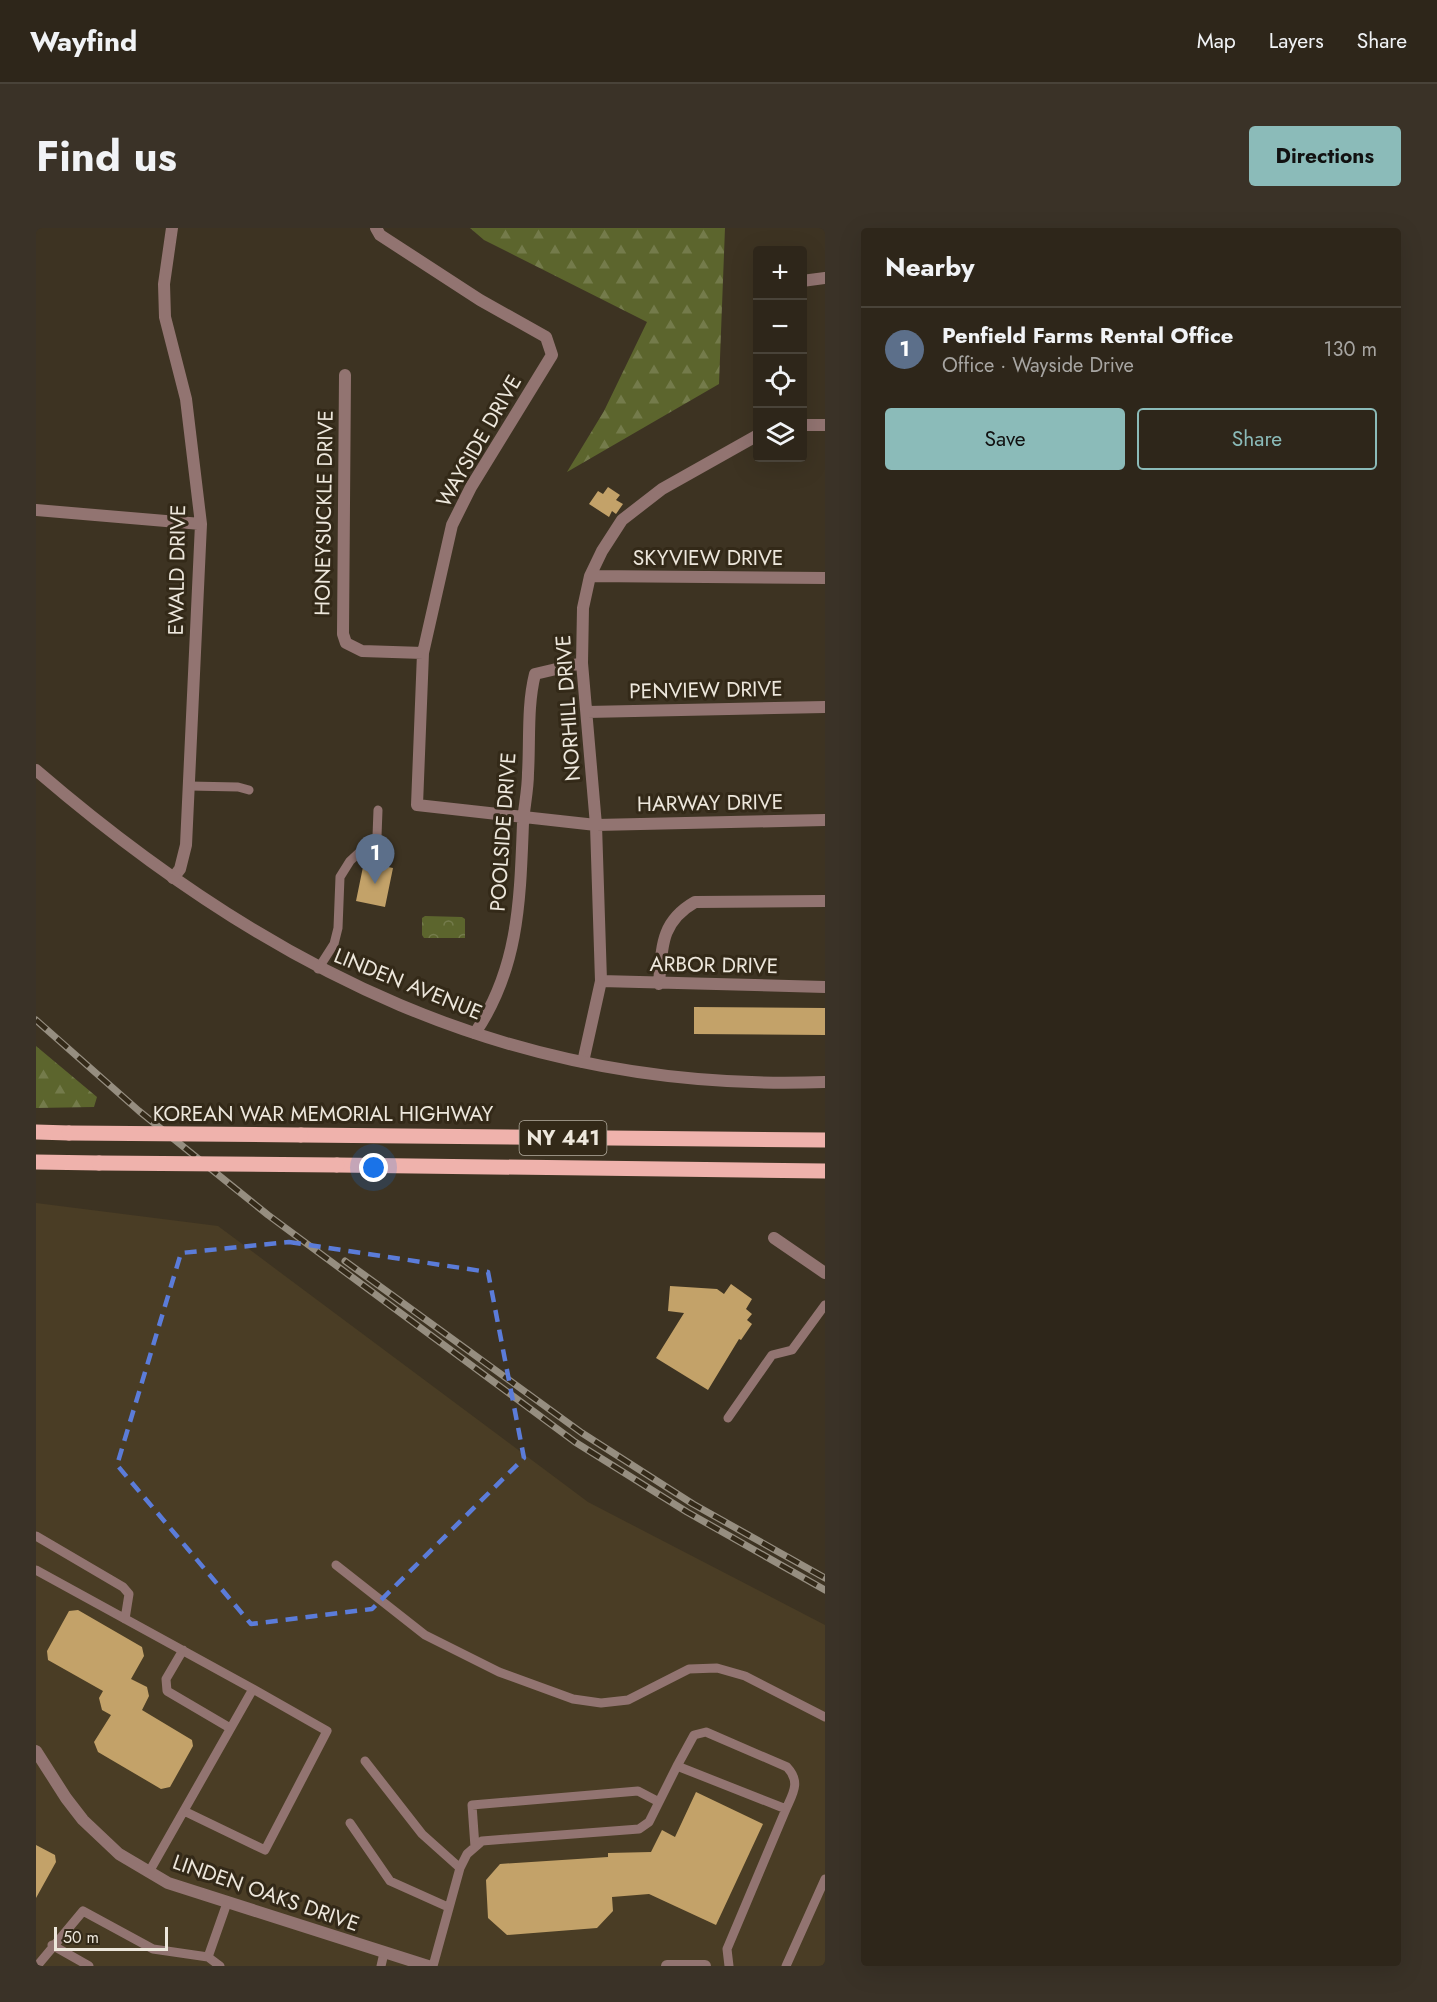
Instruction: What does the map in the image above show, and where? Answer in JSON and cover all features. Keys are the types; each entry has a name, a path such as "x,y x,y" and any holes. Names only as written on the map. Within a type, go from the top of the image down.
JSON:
{"main road":[{"name":"KOREAN WAR MEMORIAL HIGHWAY","path":"36,1132 825,1140"},
{"name":"NY 441","path":"36,1162 825,1171"}],"street":[{"name":"EWALD DRIVE","path":"172,228 164,284 165,317 186,399 201,524 186,845 180,868 173,878"},
{"name":"WAYSIDE DRIVE","path":"376,228 380,235 427,267 546,337 552,355 471,487 452,525 423,653 417,805 524,819"},
{"path":"807,280 825,278"},
{"name":"HONEYSUCKLE DRIVE","path":"345,375 343,634 346,643 362,651 423,653"},
{"path":"807,425 825,425"},
{"name":"NORHILL DRIVE","path":"583,1062 601,981 596,825 582,663 583,608 590,576 602,551 622,520 662,489 753,438"},
{"path":"36,510 201,524"},
{"name":"SKYVIEW DRIVE","path":"590,576 825,578"},
{"name":"POOLSIDE DRIVE","path":"475,1034 488,1014 510,962 517,924 528,774 530,694 535,674 582,663"},
{"name":"PENVIEW DRIVE","path":"587,712 825,707"},
{"name":"LINDEN AVENUE","path":"36,770 81,809 173,878 242,925 318,969 398,1005 475,1034 583,1062 695,1079 738,1082 825,1082"},
{"name":"HARWAY DRIVE","path":"524,819 596,825 825,820"},
{"path":"659,984 663,937 680,910 695,902 825,901"},
{"name":"ARBOR DRIVE","path":"601,981 825,987"},
{"path":"774,1238 825,1273"},
{"name":"LINDEN OAKS DRIVE","path":"36,1751 40,1764 83,1820 119,1854 168,1883 428,1966"},
{"path":"667,1966 705,1966"}],"lane":[{"path":"189,786 238,787 249,790"},
{"path":"318,969 334,944 338,928 340,877 350,861 377,836 378,810"},
{"path":"728,1418 772,1355 792,1350 825,1305"},
{"path":"36,1536 123,1587 129,1594 125,1619"},
{"path":"336,1565 425,1635 499,1672 573,1699 601,1703 628,1700 689,1670 717,1668 745,1676 825,1717"},
{"path":"36,1570 327,1731 265,1850 184,1811"},
{"path":"183,1650 166,1679 167,1691 230,1728"},
{"path":"150,1872 253,1689"},
{"path":"433,1966 460,1868 467,1854 482,1841 505,1837 639,1829 649,1822 694,1735 706,1732 787,1767 794,1774 796,1782 727,1949 729,1966"},
{"path":"365,1761 422,1834 460,1868"},
{"path":"677,1766 786,1809"},
{"path":"475,1847 472,1805 638,1791 659,1802"},
{"path":"350,1822 390,1881 448,1907"},
{"path":"786,1966 825,1879"},
{"path":"208,1958 227,1903"},
{"path":"37,1966 52,1945 83,1911 153,1949 208,1958 220,1966"},
{"path":"52,1945 89,1966"},
{"path":"381,1966 384,1953"}],"highlighted area":[{"path":"289,1242 488,1272 524,1458 372,1609 251,1624 117,1465 181,1253"}],"shaded area":[{"path":"36,1203 218,1226 588,1502 825,1625 825,1966 36,1966"}],"green space":[{"path":"470,228 725,228 719,384 567,472 604,411 647,322 484,240"},
{"path":"425,916 462,917 465,919 465,938 424,938 422,918"},
{"path":"36,1046 97,1097 94,1107 36,1108"}],"building":[{"path":"608,487 620,495 616,500 623,504 616,514 612,511 609,517 589,504 598,491 603,494"},
{"path":"364,862 393,868 385,907 356,901"},
{"path":"694,1007 825,1008 825,1035 694,1034"},
{"path":"731,1284 752,1299 746,1309 752,1314 747,1320 752,1324 741,1340 739,1339 708,1390 656,1358 684,1313 668,1311 670,1286 717,1289 724,1294"},
{"path":"78,1610 142,1647 144,1656 131,1679 147,1687 149,1696 142,1710 192,1740 193,1746 170,1787 161,1789 98,1752 94,1742 111,1715 102,1710 99,1698 103,1691 48,1660 47,1651 69,1611"},
{"path":"696,1792 763,1824 716,1925 649,1894 612,1897 613,1911 597,1928 507,1935 488,1918 486,1880 500,1864 608,1857 608,1853 651,1852 662,1830 675,1837"},
{"path":"36,1845 55,1855 56,1862 36,1898"}],"railway":[{"path":"36,1020 139,1111 268,1215 575,1442 687,1512 825,1590"},
{"path":"345,1261 582,1433 693,1504 825,1578"}],"place":[{"name":"Penfield Farms Rental Office","path":"375,884"}]}
